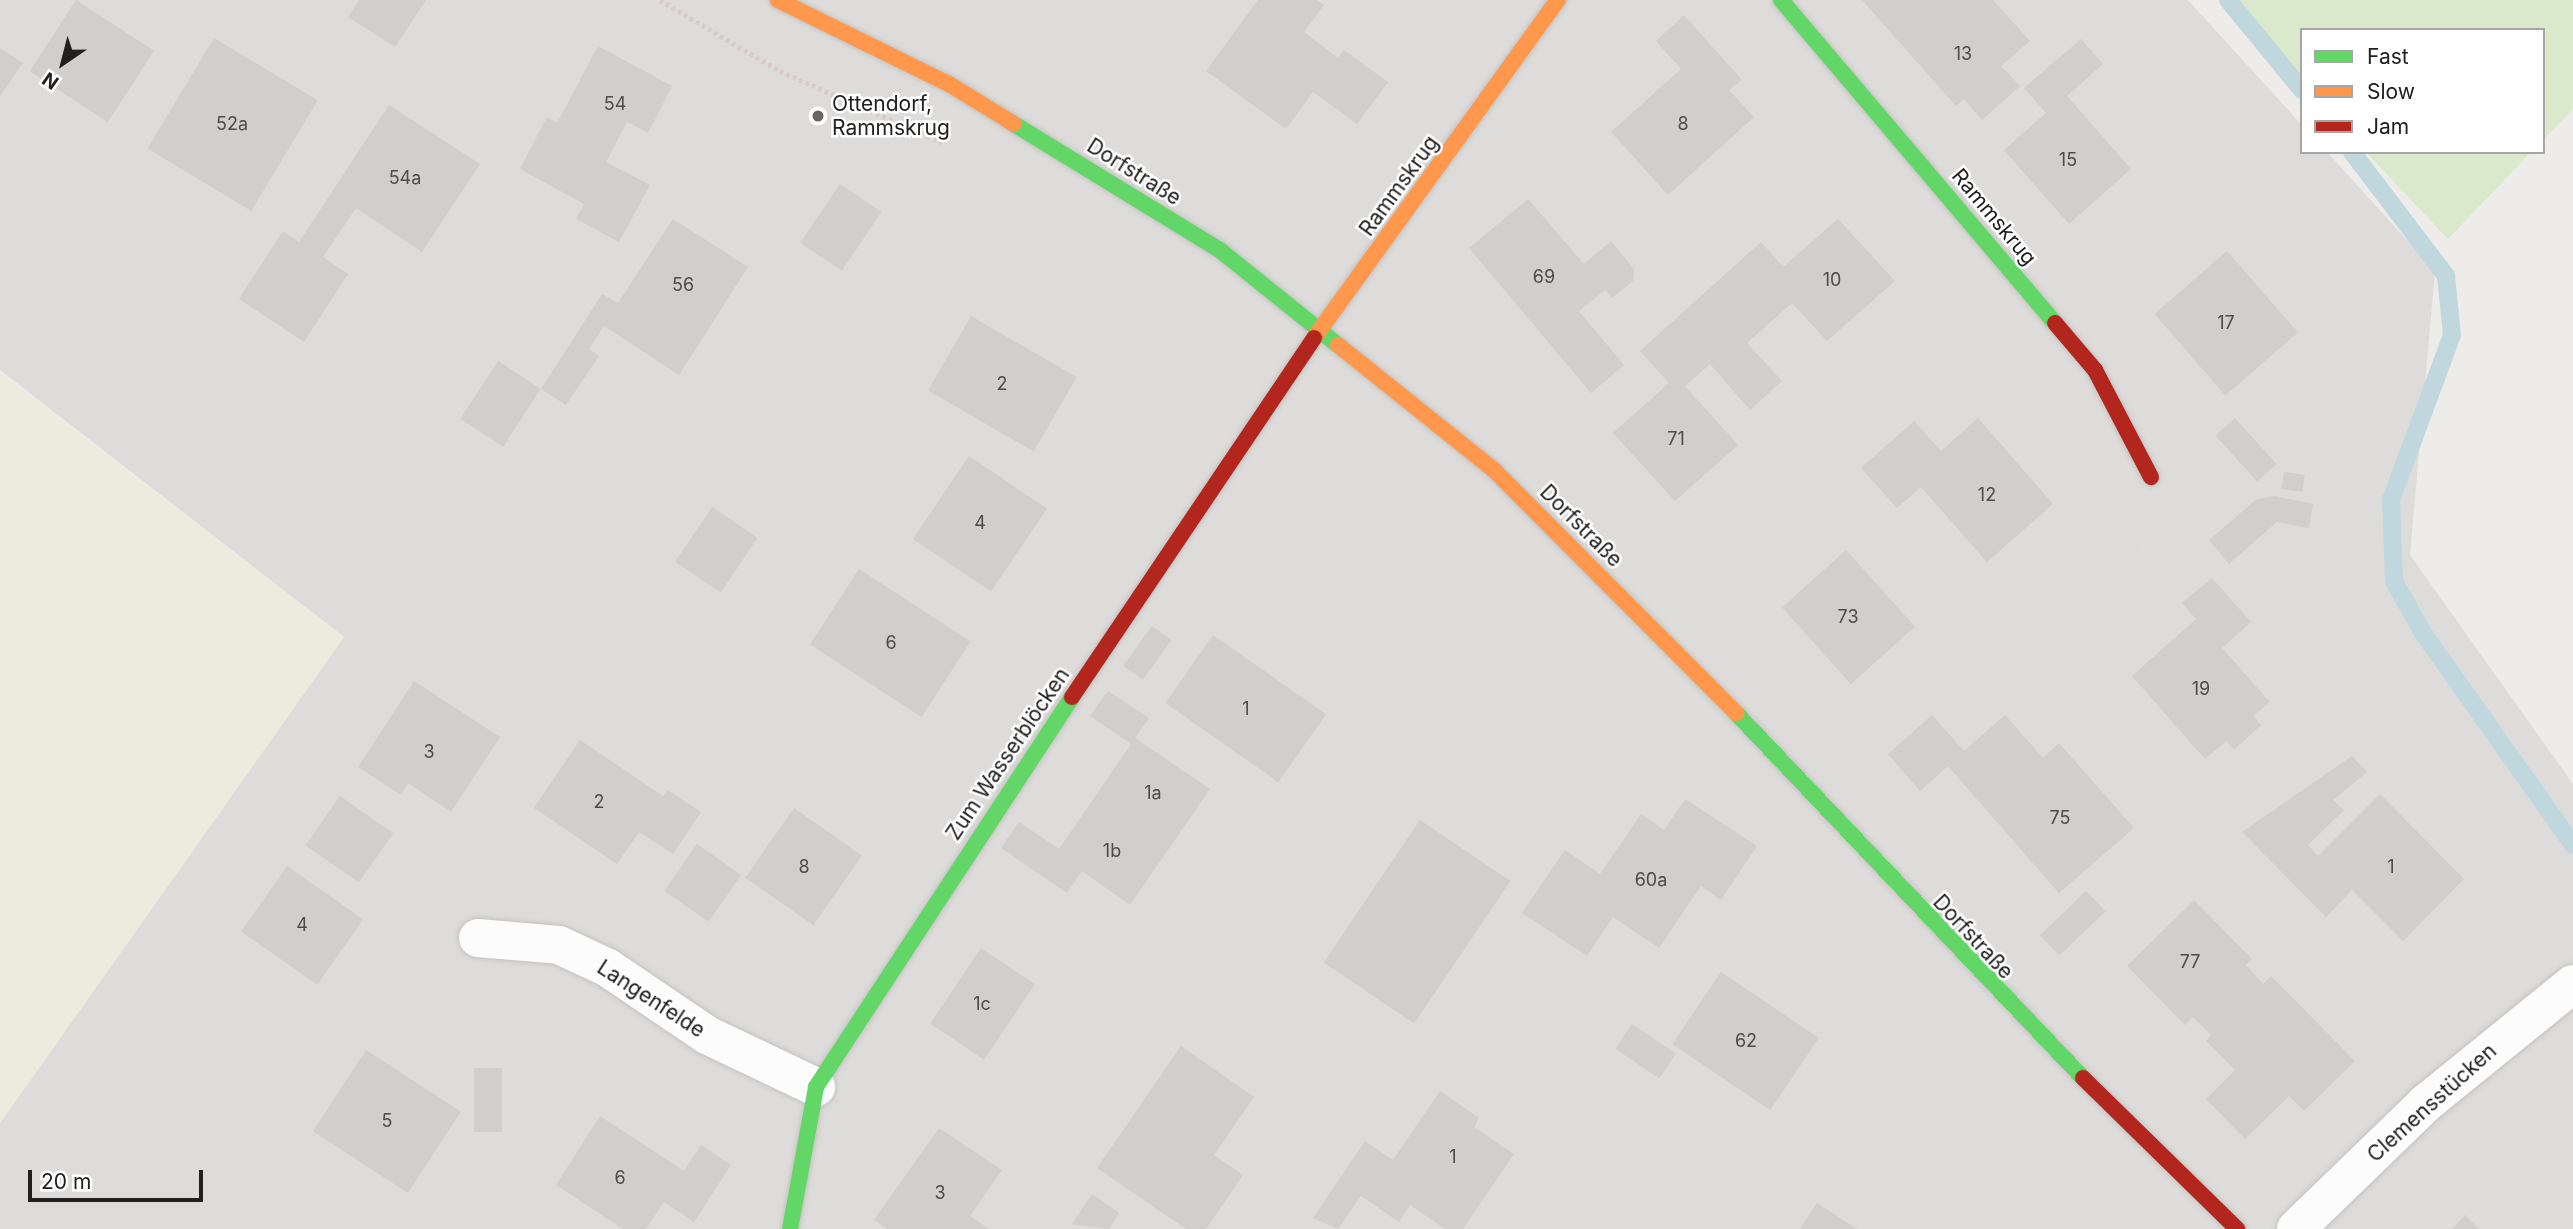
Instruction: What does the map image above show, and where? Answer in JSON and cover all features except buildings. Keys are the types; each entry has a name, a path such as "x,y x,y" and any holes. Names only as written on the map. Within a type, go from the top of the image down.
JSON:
{"street":[{"name":"Dorfstraße","path":"778,0 948,84 1221,251 1322,328 1505,480 1699,674 1990,986 2237,1229"},
{"name":"Rammskrug","path":"1322,328 1558,0"},
{"name":"Rammskrug","path":"1781,0 2095,370 2151,477"},
{"name":"Zum Wasserblöcken","path":"790,1229 816,1087 855,1019 1322,328"},
{"name":"Langenfelde","path":"478,938 559,945 608,968 707,1035 816,1087"},
{"name":"Clemensstücken","path":"2297,1229 2426,1104 2573,984"}],"path":[{"path":"660,0 780,71 957,149"}],"shaded area":[{"path":"0,0 2188,0 2300,123 2300,154 2329,154 2435,271 2410,555 2573,784 2573,1229 0,1229 0,1123 344,637 0,370"},
{"path":"0,373 344,637 0,1123"},
{"path":"2217,465 2245,496 2160,572 2132,541"}],"green space":[{"path":"2223,0 2573,0 2573,109 2545,138 2545,28 2300,28 2300,82"},
{"path":"2368,154 2529,154 2448,239"}],"waterway":[{"path":"2228,0 2300,88"},
{"path":"2354,154 2446,276 2452,335 2391,500 2394,581 2423,633 2573,845"}],"traffic: fast":[{"path":"1781,0 2055,323"},
{"path":"1014,124 1221,251 1338,345"},
{"path":"790,1229 816,1087 1072,697"},
{"path":"1736,713 2083,1078"}],"traffic: slow":[{"path":"778,0 949,84 1014,124"},
{"path":"1314,338 1558,0"},
{"path":"1338,345 1495,471 1736,713"}],"traffic: jam":[{"path":"2055,323 2095,370 2151,477"},
{"path":"1072,697 1314,338"},
{"path":"2083,1078 2237,1229"}],"place":[{"name":"Ottendorf, Rammskrug","path":"818,116"}]}
